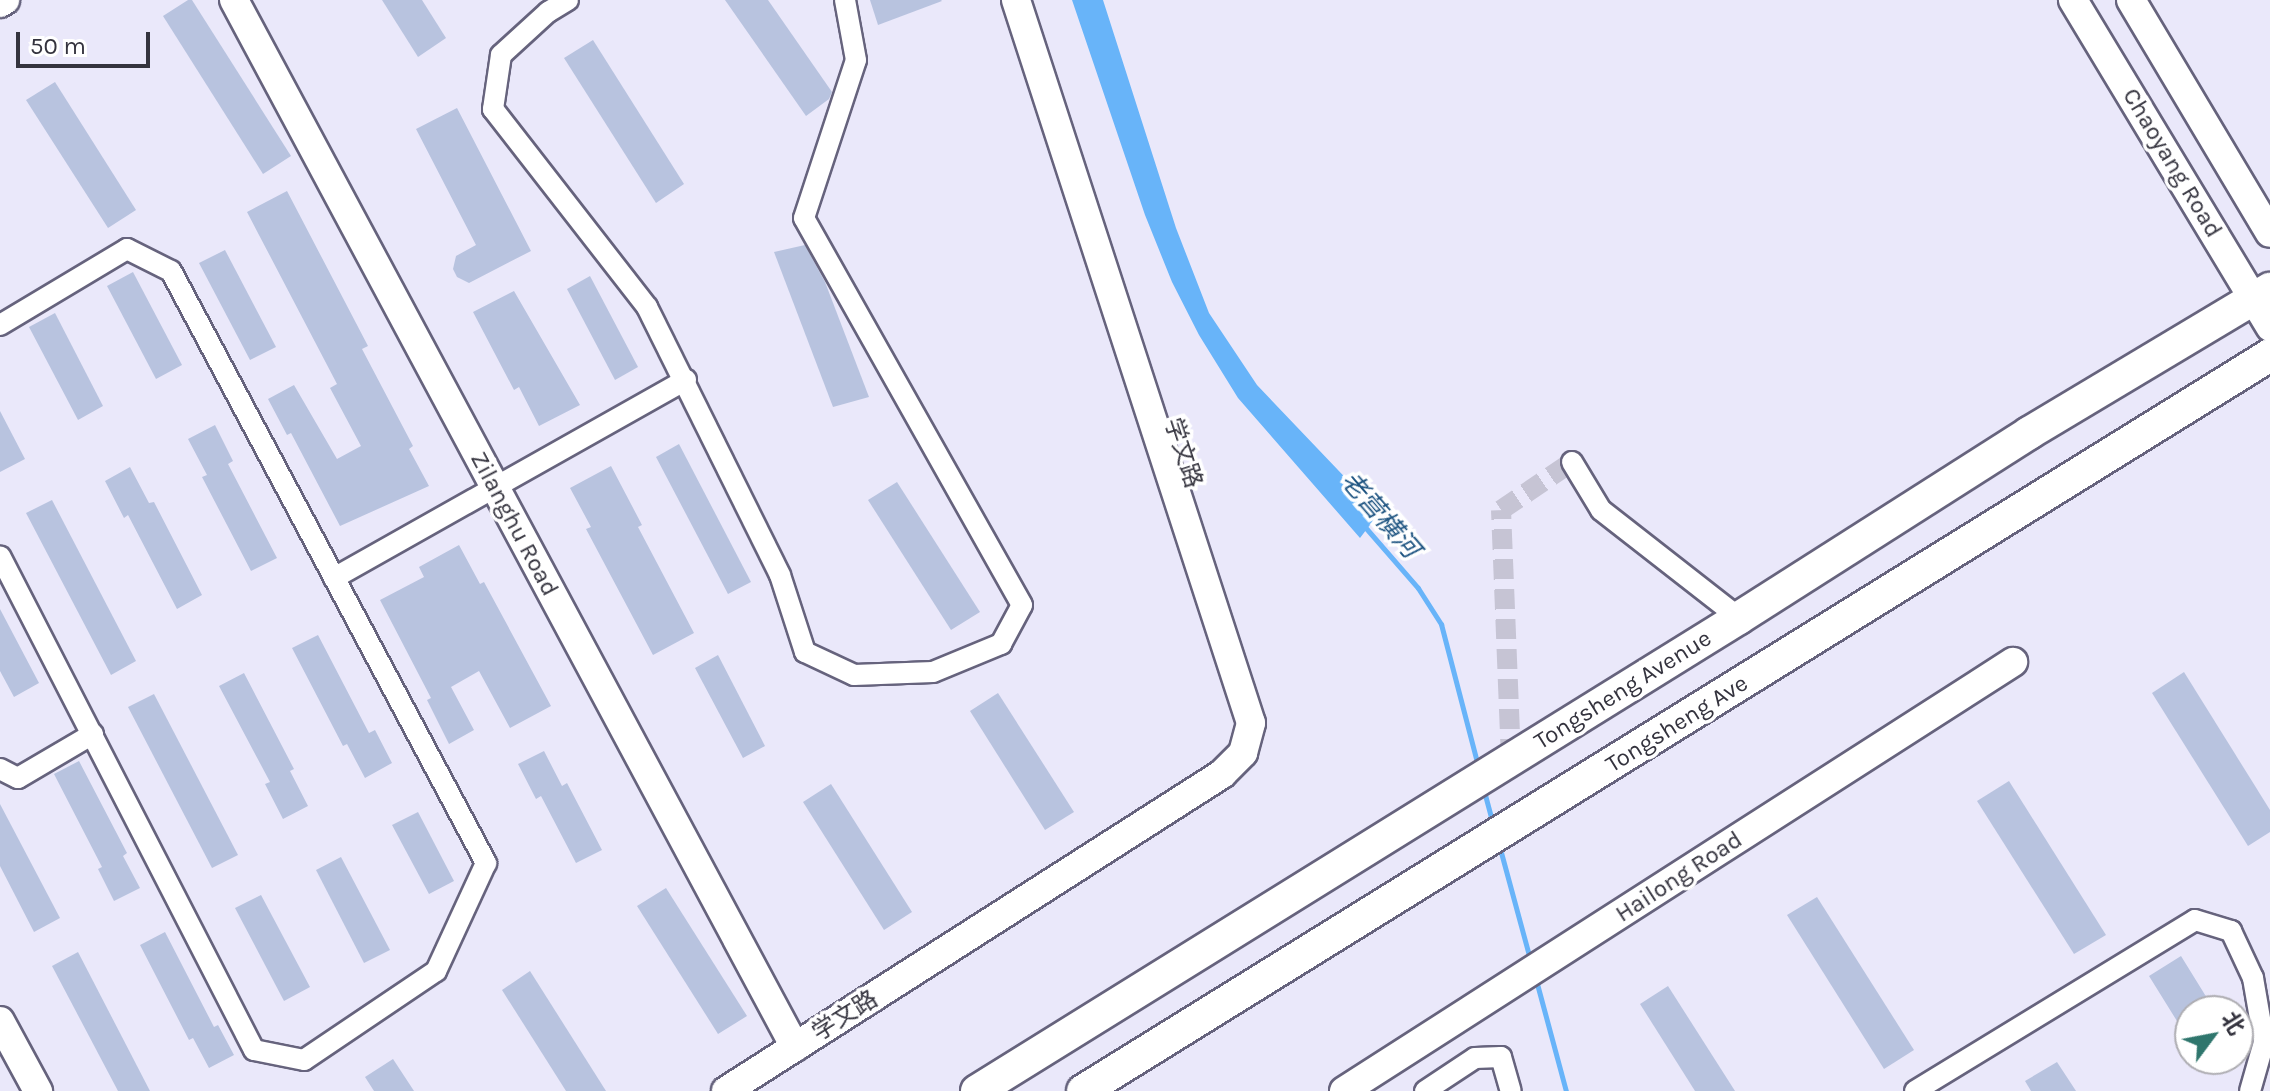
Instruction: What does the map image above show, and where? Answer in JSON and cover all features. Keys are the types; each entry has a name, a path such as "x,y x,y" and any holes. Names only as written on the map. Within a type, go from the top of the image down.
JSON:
{"main road":[{"name":"Tongsheng Avenue","path":"977,1091 1739,618 2029,433 2262,294"},
{"name":"Tongsheng Ave","path":"1083,1091 2270,355"}],"street":[{"path":"0,3 5,0"},
{"name":"Zilanghu Road","path":"234,0 795,1047"},
{"path":"568,0 548,12 501,55 493,109 647,307 686,380 780,575 805,652 854,675 933,672 1001,644 1022,605 804,218 856,60 845,0"},
{"name":"学文路","path":"726,1091 1222,774 1243,753 1251,723 1016,0"},
{"name":"学文路","path":"1036,0 1268,720 1259,759 1229,787 1174,818 1125,837"},
{"name":"Chaoyang Road","path":"2073,0 2262,294 2270,327"},
{"name":"Chaoyang Road","path":"2131,0 2270,233"},
{"path":"0,325 127,249 171,271 486,863 436,971 304,1060 254,1050 0,556"},
{"path":"334,578 686,380"},
{"path":"1572,462 1601,510 1739,618"},
{"name":"Hailong Road","path":"1344,1091 2013,662"},
{"path":"0,769 18,778 93,734"},
{"path":"1915,1091 2195,920 2231,931 2253,978 2264,1042 2250,1091"},
{"path":"0,1021 38,1091"},
{"path":"0,1052 21,1091"},
{"path":"1425,1091 1475,1058 1501,1057 1511,1091"}],"water":[{"path":"1072,0 1103,0 1176,228 1209,313 1257,385 1379,513 1360,538 1238,398 1199,335 1172,282 1145,215"}],"building":[{"path":"192,0 291,156 263,174 163,16"},
{"path":"382,0 422,0 446,38 418,57"},
{"path":"725,0 768,0 832,92 829,99 806,116"},
{"path":"870,0 941,0 942,1 878,25"},
{"path":"593,40 684,184 656,203 564,58"},
{"path":"55,82 136,210 108,228 26,100"},
{"path":"457,108 531,251 469,283 457,277 453,269 456,256 476,245 416,129"},
{"path":"287,191 368,346 362,349 413,446 409,449 429,486 340,526 291,433 287,435 268,399 294,385 337,459 361,446 330,388 337,384 247,212"},
{"path":"805,245 825,282 869,397 833,407 774,252"},
{"path":"225,250 276,347 250,360 199,263"},
{"path":"133,272 182,365 156,379 107,286"},
{"path":"590,276 638,367 615,380 567,289"},
{"path":"514,291 580,405 539,426 519,387 514,390 473,312"},
{"path":"55,313 103,406 78,420 29,327"},
{"path":"0,411 25,459 0,472"},
{"path":"215,425 233,461 228,464 277,558 251,571 202,477 207,475 188,439"},
{"path":"679,444 751,582 728,594 656,457"},
{"path":"611,466 642,525 638,527 694,633 653,655 586,529 591,527 570,488"},
{"path":"130,467 149,503 154,502 202,595 177,609 128,515 124,518 105,481"},
{"path":"897,482 980,612 951,630 868,500"},
{"path":"52,500 136,661 111,675 26,513"},
{"path":"459,545 480,584 484,582 551,706 510,728 479,671 451,687 474,730 449,744 427,700 431,698 380,600 424,577 419,567"},
{"path":"0,609 39,683 14,697 0,671"},
{"path":"318,635 369,733 375,730 392,763 365,778 347,744 343,746 292,648"},
{"path":"718,655 765,746 743,758 695,668"},
{"path":"2184,672 2270,810 2270,832 2248,846 2152,693"},
{"path":"244,673 294,769 290,771 308,806 283,819 265,784 270,782 219,686"},
{"path":"998,693 1074,812 1045,830 970,711"},
{"path":"154,694 238,855 212,868 128,707"},
{"path":"544,751 562,786 567,783 602,850 576,863 541,796 536,799 518,764"},
{"path":"79,761 127,853 123,856 140,888 114,901 98,869 102,867 54,774"},
{"path":"2009,781 2106,935 2074,954 1977,801"},
{"path":"831,784 912,912 884,930 803,802"},
{"path":"0,804 60,918 34,932 0,866"},
{"path":"418,812 454,881 429,894 392,825"},
{"path":"341,857 390,950 364,963 316,870"},
{"path":"666,888 747,1016 718,1034 637,906"},
{"path":"261,895 310,987 284,1001 235,908"},
{"path":"1817,897 1914,1050 1884,1069 1787,915"},
{"path":"165,932 214,1027 218,1025 234,1055 209,1068 193,1038 189,1040 140,945"},
{"path":"78,952 150,1091 118,1091 52,966"},
{"path":"2181,956 2205,995 2174,995 2174,1016 2149,976"},
{"path":"530,971 606,1091 566,1091 502,990"},
{"path":"1668,986 1735,1091 1695,1091 1640,1004"},
{"path":"393,1059 414,1091 374,1091 365,1077"},
{"path":"2057,1062 2076,1091 2031,1091 2025,1081"}],"waterway":[{"name":"老营横河","path":"1365,527 1418,588 1441,624 1478,766"},
{"name":"老营横河","path":"1484,791 1493,824"},
{"name":"老营横河","path":"1499,845 1530,959"},
{"name":"老营横河","path":"1536,980 1566,1091"}],"tunnel":[{"path":"1511,759 1501,510 1572,462"}]}
